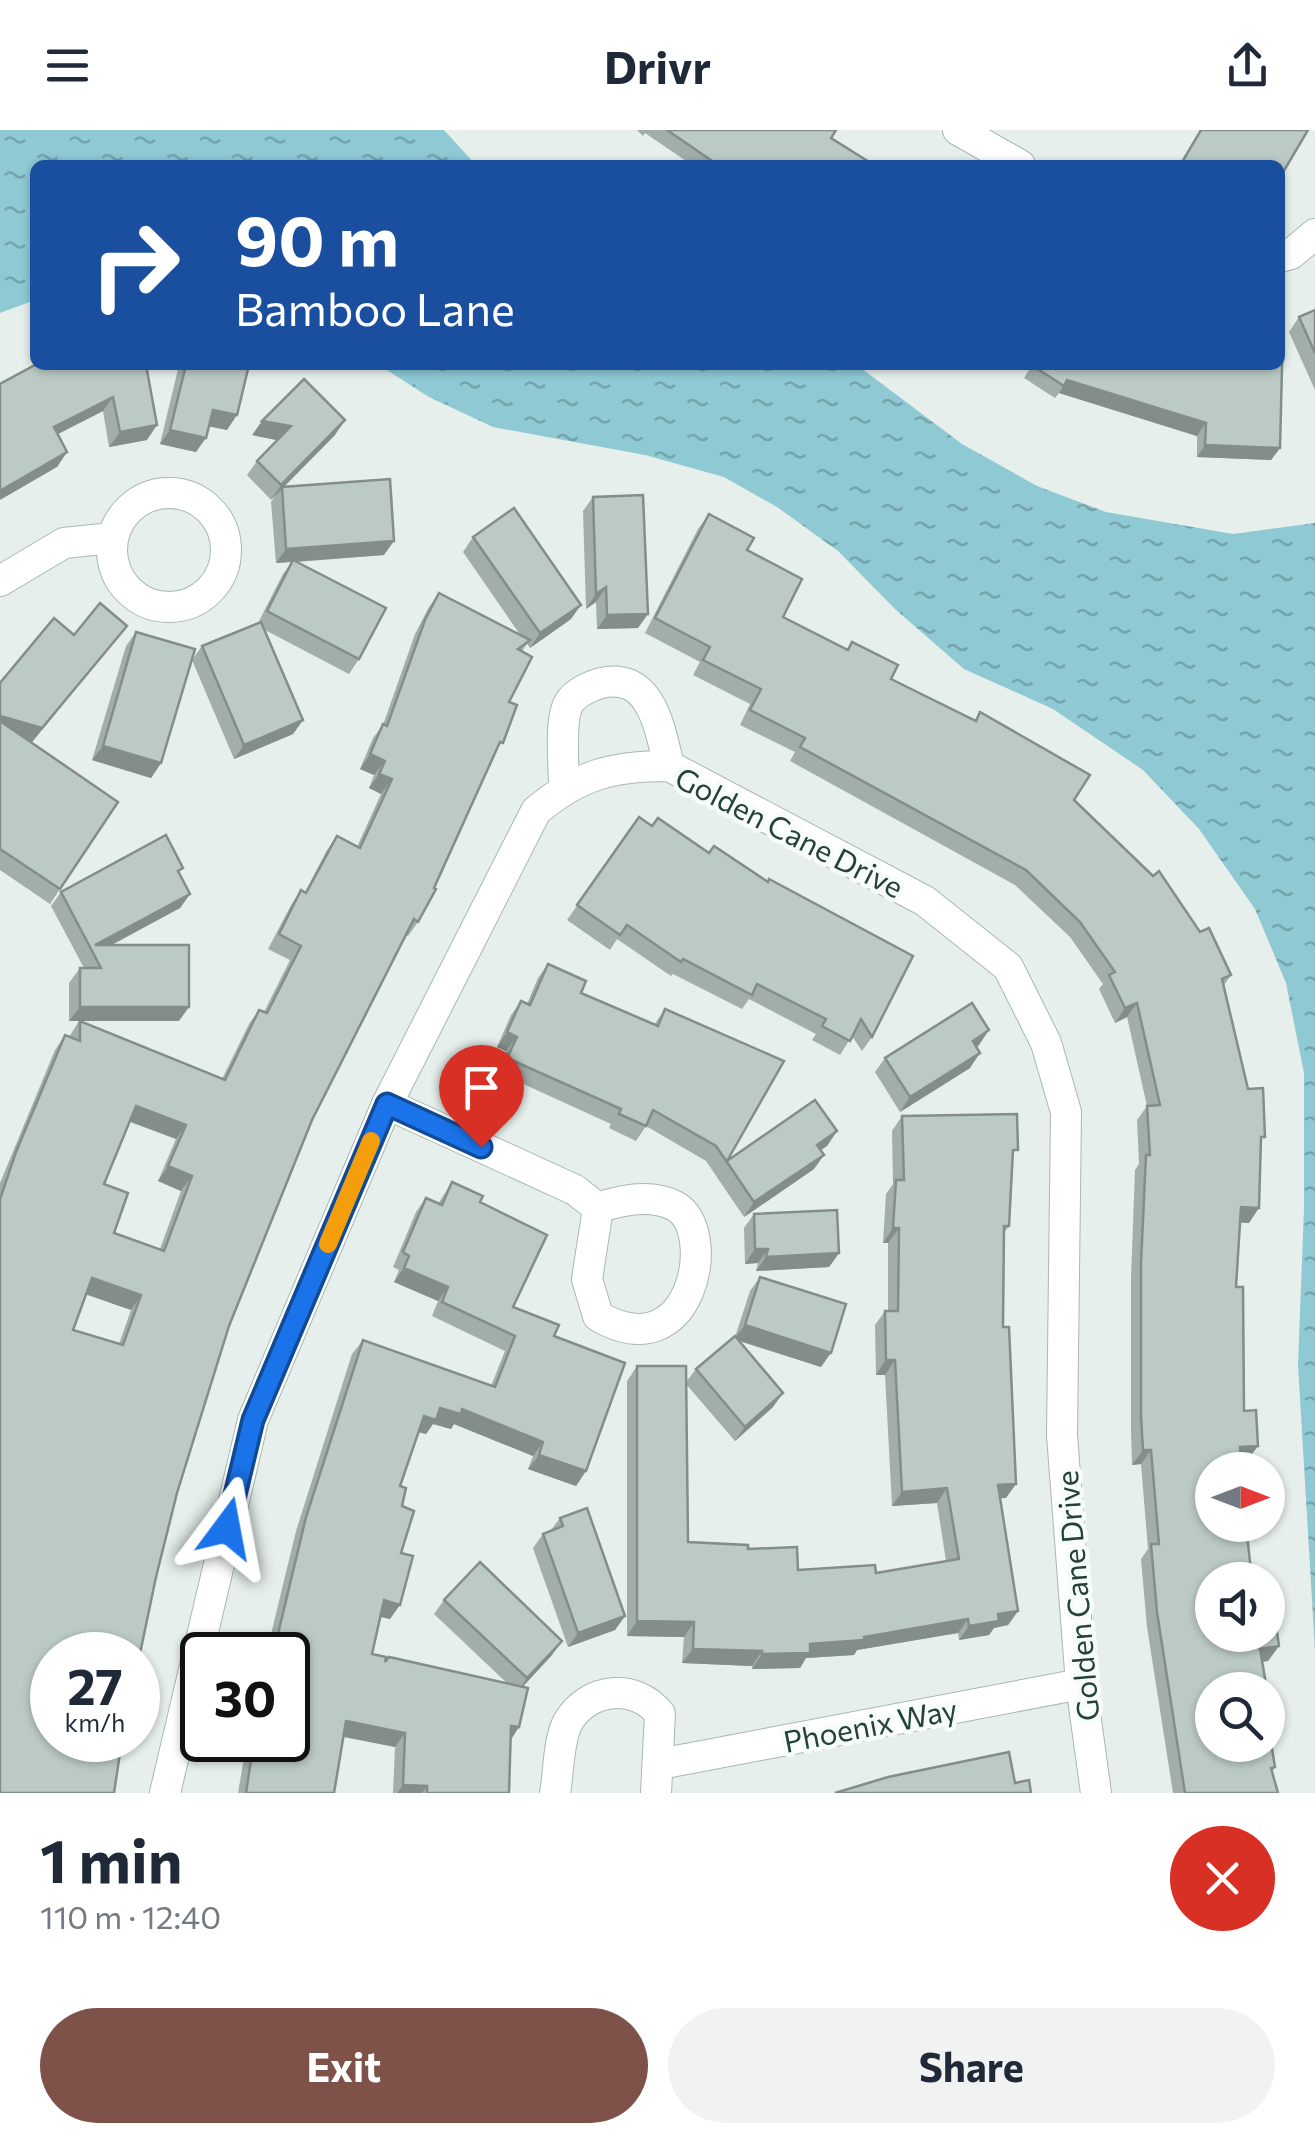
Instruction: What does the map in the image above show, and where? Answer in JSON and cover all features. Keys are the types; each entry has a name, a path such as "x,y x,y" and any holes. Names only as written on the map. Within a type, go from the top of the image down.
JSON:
{"street":[{"path":"958,130 1011,160"},
{"path":"1285,256 1315,234"},
{"path":"0,581 64,543 112,538"},
{"path":"564,787 564,716 570,700 604,682 630,683 648,697 670,766"},
{"name":"Golden Cane Drive","path":"165,1793 253,1420 387,1104 536,811 564,787 623,766 670,766 926,901 1008,967 1046,1044 1066,1112 1062,1435 1080,1684 1096,1793"},
{"path":"387,1104 575,1190 598,1208"},
{"path":"624,1200 655,1201 677,1207 690,1224 696,1266 685,1303 668,1321 641,1328 619,1328 598,1316 586,1278 598,1208 624,1200"},
{"name":"Phoenix Way","path":"555,1793 566,1725 582,1704 602,1694 631,1692 650,1701 660,1714 658,1778 1080,1684"}],"water":[{"path":"0,130 444,130 471,160 30,160 30,302 0,313"},
{"path":"387,370 864,370 962,444 1037,486 1106,512 1233,534 1315,523 1315,1650 1298,1365 1304,1073 1286,983 1255,909 1199,829 1143,770 1053,709 964,669 896,610 838,551 777,507 724,477 645,455 493,427 429,397"}],"building":[{"path":"667,130 836,130 831,138 866,160 711,160"},
{"path":"1201,130 1308,130 1285,169 1285,160 1183,160"},
{"path":"1315,310 1315,353 1299,317"},
{"path":"30,368 147,370 157,425 120,432 113,397 54,427 67,452 0,491 0,384"},
{"path":"185,370 248,370 237,415 213,410 206,438 170,430"},
{"path":"1039,370 1282,370 1280,448 1205,445 1206,423 1067,380 1064,386"},
{"path":"304,379 345,420 281,485 257,461 291,426 262,421"},
{"path":"390,479 394,541 286,549 282,487"},
{"path":"643,495 648,614 607,615 606,587 596,594 593,497"},
{"path":"514,508 581,605 540,633 473,537"},
{"path":"709,514 754,538 747,550 802,579 783,617 848,650 852,642 898,665 891,679 976,721 980,712 1090,775 1074,800 1153,876 1159,871 1200,932 1209,928 1231,975 1222,979 1248,1089 1263,1088 1265,1137 1261,1137 1259,1208 1241,1207 1236,1287 1243,1287 1244,1411 1256,1410 1258,1446 1240,1447 1240,1452 1195,1452 1195,1542 1248,1542 1250,1562 1195,1562 1195,1652 1261,1652 1264,1672 1195,1672 1195,1762 1274,1762 1275,1767 1271,1768 1278,1793 1185,1793 1157,1612 1151,1544 1159,1544 1151,1450 1143,1450 1141,1263 1146,1155 1150,1155 1147,1106 1160,1105 1137,1003 1125,1008 1109,975 1115,972 1080,922 1026,870 800,747 805,738 750,710 761,689 703,660 710,647 655,618"},
{"path":"293,560 386,608 359,659 267,611"},
{"path":"439,593 530,640 518,649 532,657 509,702 517,705 503,743 500,742 436,889 418,922 414,919 312,1120 229,1326 177,1493 144,1632 30,1632 30,1762 119,1762 114,1793 0,1793 0,1199 16,1152 65,1035 80,1041 80,1021 225,1080 259,1010 267,1013 301,946 279,934 301,890 306,893 337,836 360,848 392,779 379,774 385,761 370,754 383,724 387,726 425,620","holes":["136,1106 186,1125 168,1166 192,1176 164,1251 114,1233 128,1193 104,1184","92,1278 141,1295 123,1345 73,1330"]},
{"path":"100,603 127,626 42,728 0,716 0,683 54,618 74,635"},
{"path":"261,622 303,720 244,745 202,646"},
{"path":"136,632 195,649 161,763 103,746"},
{"path":"0,721 118,802 60,889 0,849"},
{"path":"639,817 652,826 658,818 709,853 714,846 768,882 769,879 913,956 872,1037 861,1019 850,1041 822,1026 826,1019 757,984 752,995 683,959 681,962 627,925 620,935 577,905"},
{"path":"166,835 183,868 178,871 190,894 95,945 189,945 189,1007 80,1007 80,968 101,968 61,892"},
{"path":"548,964 586,981 581,993 658,1026 665,1009 784,1061 727,1161 815,1100 837,1131 817,1145 824,1155 754,1202 716,1146 653,1110 646,1126 619,1114 621,1109 507,1058 517,1037 507,1032 521,1001 530,1005"},
{"path":"972,1003 989,1030 973,1041 980,1053 910,1097 885,1058"},
{"path":"1017,1114 1018,1150 1013,1150 1009,1226 1004,1226 1003,1327 1009,1327 1016,1484 998,1485 1018,1611 998,1614 999,1621 969,1626 968,1619 864,1640 810,1644 810,1653 693,1649 694,1622 637,1621 637,1366 686,1366 688,1542 748,1545 748,1549 797,1547 798,1570 875,1565 876,1573 959,1559 947,1488 902,1492 895,1360 886,1360 885,1311 898,1311 899,1228 893,1228 896,1180 904,1180 902,1116"},
{"path":"452,1182 483,1196 480,1202 547,1235 513,1307 559,1325 554,1336 625,1363 586,1471 539,1455 543,1442 462,1409 461,1414 440,1408 436,1420 424,1416 400,1486 406,1488 402,1506 414,1511 401,1553 413,1556 400,1605 384,1600 372,1654 386,1657 385,1662 389,1657 528,1688 519,1727 511,1726 509,1793 427,1793 427,1786 403,1785 405,1733 346,1721 334,1793 246,1793 251,1762 310,1762 310,1632 278,1632 306,1517 363,1340 495,1387 515,1336 442,1302 448,1287 404,1268 409,1256 403,1252 426,1198 442,1205"},
{"path":"837,1210 839,1253 766,1257 768,1249 755,1249 754,1214"},
{"path":"760,1277 846,1304 831,1353 745,1325"},
{"path":"735,1336 783,1393 745,1427 696,1369"},
{"path":"587,1508 625,1616 578,1633 543,1534 563,1526 560,1518"},
{"path":"480,1562 562,1641 527,1678 444,1600"},
{"path":"1009,1752 1015,1783 1029,1780 1031,1793 835,1793 888,1777"}],"slow traffic":[{"path":"328,1244 371,1141"}],"route":[{"path":"227,1528 253,1420 387,1104 481,1147"}]}
